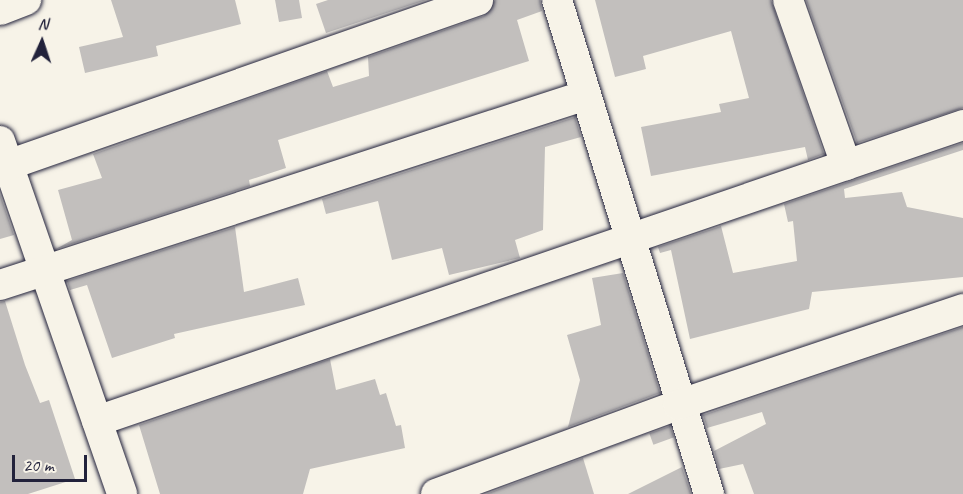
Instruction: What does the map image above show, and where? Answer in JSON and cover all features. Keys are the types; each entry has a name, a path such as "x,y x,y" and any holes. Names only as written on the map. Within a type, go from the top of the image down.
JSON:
{"street":[{"path":"0,9 26,0"},
{"path":"122,494 41,271 4,153 478,0"},
{"path":"557,0 627,242 678,405 709,494"},
{"path":"788,0 846,165"},
{"path":"0,285 583,96"},
{"path":"97,421 627,242 963,125"},
{"path":"436,494 678,405 963,309"}],"building":[{"path":"111,0 235,0 241,24 156,46 158,56 85,73 79,47 123,37"},
{"path":"275,0 299,0 302,18 279,22"},
{"path":"328,0 426,0 326,33 316,4"},
{"path":"495,0 540,0 542,11 517,20 529,61 278,140 286,168 249,180 250,186 56,249 72,240 58,190 102,178 93,154 327,71 333,87 369,76 368,57 484,16"},
{"path":"595,0 771,0 824,154 808,160 805,147 651,176 641,127 721,112 719,104 749,98 731,31 643,56 646,69 615,77"},
{"path":"806,0 963,0 963,108 857,143"},
{"path":"575,117 581,137 545,147 543,230 515,240 520,258 449,275 442,248 392,260 378,201 326,214 322,199"},
{"path":"963,143 963,150 844,189 845,198 902,192 907,207 963,218 963,277 812,292 809,309 690,339 671,250 660,253 658,247 721,226 733,273 797,261 793,221 788,222 784,204"},
{"path":"0,194 14,235 0,239"},
{"path":"235,227 244,292 298,278 305,305 174,334 175,338 112,358 87,285 70,290 67,281"},
{"path":"623,273 660,393 568,427 580,380 567,335 601,325 592,278"},
{"path":"5,301 25,365 40,403 49,400 75,479 28,494 0,494 0,302"},
{"path":"963,327 963,494 754,494 743,464 719,469 714,451 766,424 762,412 707,428 703,415"},
{"path":"330,359 336,390 375,379 380,395 386,393 396,426 401,425 405,448 310,469 303,494 160,494 139,425"},
{"path":"670,426 674,437 653,445 649,434"},
{"path":"583,458 594,494 486,494"},
{"path":"682,467 691,494 628,494"}]}
